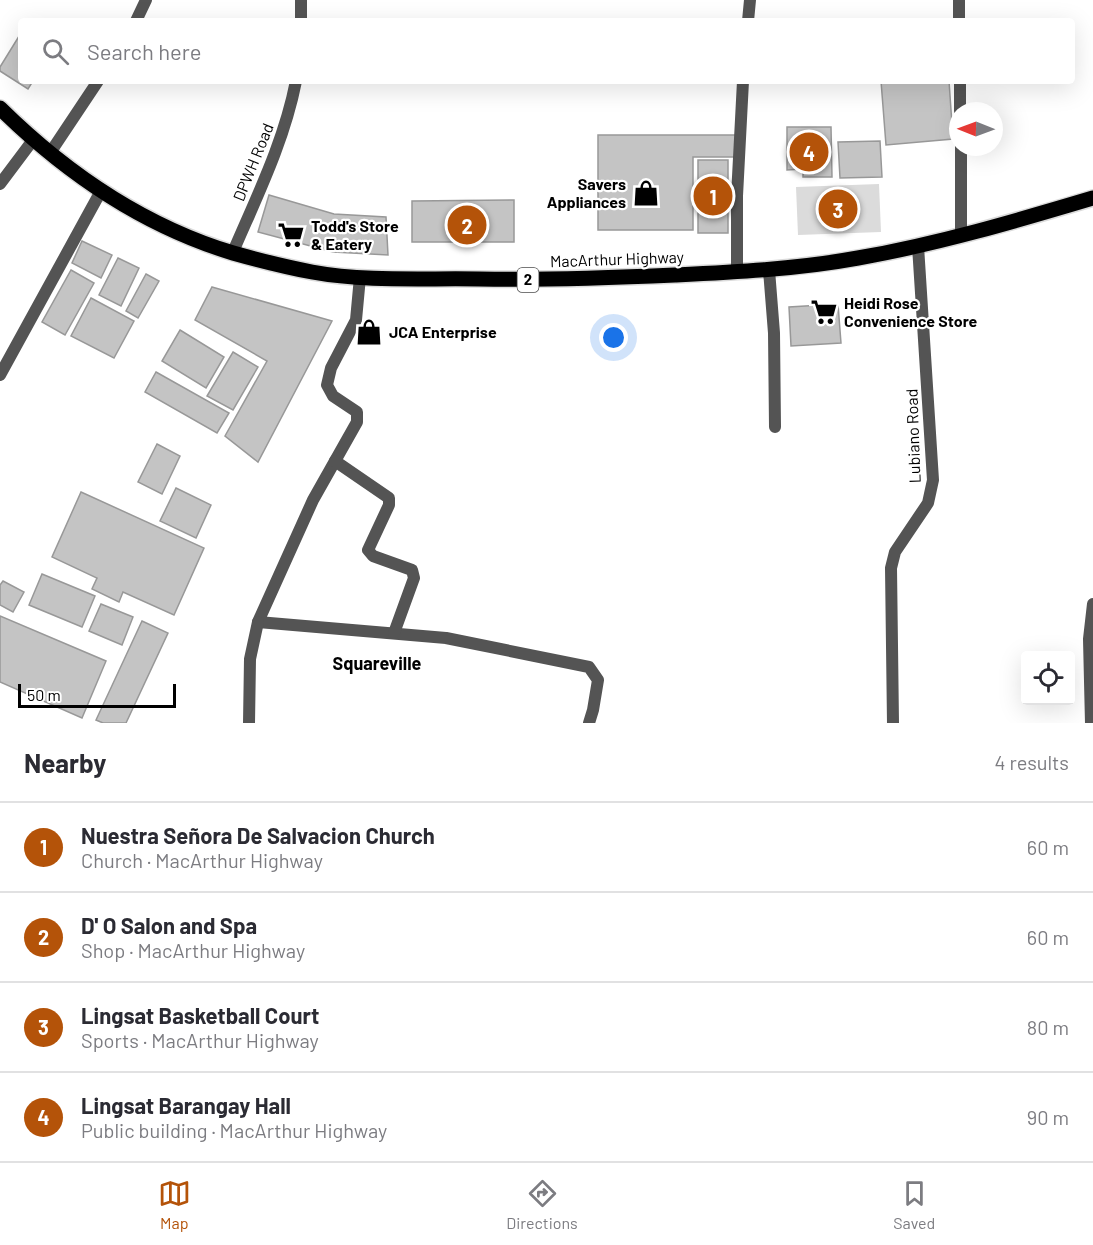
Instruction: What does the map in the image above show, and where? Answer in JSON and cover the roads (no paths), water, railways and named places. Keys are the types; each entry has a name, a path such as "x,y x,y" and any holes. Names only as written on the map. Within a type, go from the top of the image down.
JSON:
{"main road":[{"name":"MacArthur Highway","path":"0,108 33,140 101,191 169,228 232,252 313,272 360,277 560,279 769,270 858,258 918,246 1092,202"}],"street":[{"path":"137,18 146,0"},
{"path":"301,0 301,18"},
{"path":"748,18 750,0"},
{"path":"959,0 959,18"},
{"path":"50,153 96,84"},
{"name":"DPWH Road","path":"232,252 289,116 295,84"},
{"path":"737,272 737,196 743,84"},
{"path":"960,84 960,102"},
{"path":"0,184 33,140"},
{"path":"961,156 962,235"},
{"path":"0,375 101,191"},
{"name":"Lubiano Road","path":"893,723 891,568 895,552 928,503 933,480 918,246"},
{"path":"769,270 774,333 775,427"},
{"path":"249,723 250,659 258,622 313,500 357,422 357,412 333,396 327,385 331,368 356,320 360,277"},
{"path":"335,461 389,498 389,505 368,550 373,556 412,570 414,578 394,633"},
{"path":"1091,723 1089,639 1093,604"},
{"path":"258,622 446,638 589,667 598,680 589,723"}],"place":[{"name":"Lingsat Barangay Hall","path":"809,152"},
{"name":"Savers Appliances","path":"646,193"},
{"name":"Nuestra Señora De Salvacion Church","path":"713,196"},
{"name":"Lingsat Basketball Court","path":"838,209"},
{"name":"D' O Salon and Spa","path":"467,225"},
{"name":"Todd's Store & Eatery","path":"291,235"},
{"name":"Heidi Rose Convenience Store","path":"824,312"},
{"name":"JCA Enterprise","path":"369,332"}],"district":[{"name":"Squareville","path":"377,664"}]}
